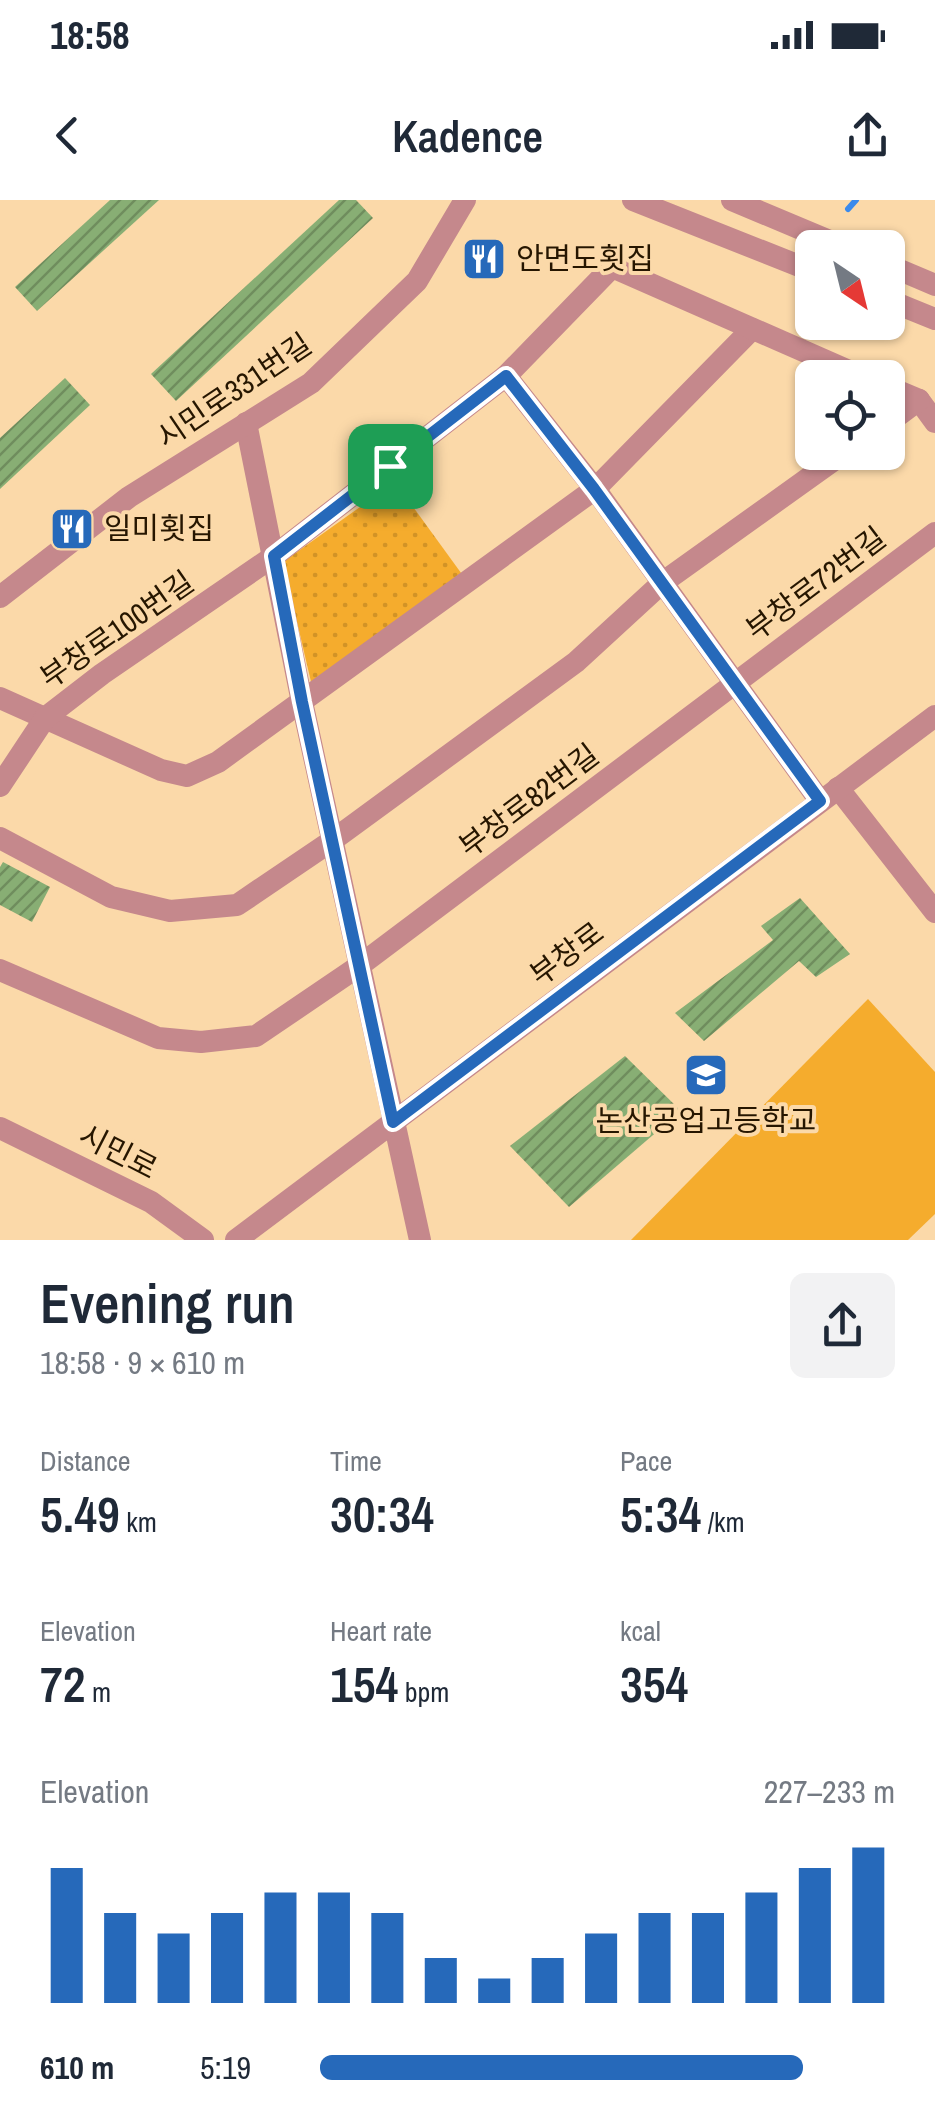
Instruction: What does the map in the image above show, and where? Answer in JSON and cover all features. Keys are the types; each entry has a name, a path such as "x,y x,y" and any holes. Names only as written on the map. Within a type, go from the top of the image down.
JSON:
{"street":[{"name":"시민로331번길","path":"0,597 128,498 311,383 417,282 465,200"},
{"path":"634,200 795,263"},
{"path":"732,200 803,230"},
{"path":"274,556 506,376 612,267 823,360"},
{"path":"905,272 935,285"},
{"path":"905,307 935,318"},
{"path":"302,702 594,489 752,329"},
{"path":"506,376 594,489 734,682 935,912"},
{"path":"905,394 918,400 935,422"},
{"path":"905,410 918,400"},
{"path":"246,423 302,702 420,1240"},
{"path":"0,838 112,897 170,911 236,905 333,840 576,662 662,583 821,470"},
{"name":"부창로72번길","path":"734,682 935,533"},
{"name":"부창로100번길","path":"44,718 274,556"},
{"name":"부창로82번길","path":"360,966 734,682"},
{"name":"부창로100번길","path":"0,698 161,770 187,776 218,762 302,702"},
{"name":"부창로","path":"236,1240 935,716"},
{"path":"0,786 44,718"},
{"path":"0,970 158,1038 201,1042 256,1036 360,966"},
{"name":"시민로","path":"0,1128 135,1193 174,1231 204,1240"}],"shaded area":[{"path":"395,482 464,577 312,686 283,562"},
{"path":"868,999 935,1072 935,1214 908,1240 631,1240"}],"building":[{"path":"110,200 159,200 37,311 15,287"},
{"path":"339,200 356,200 373,218 176,401 151,374"},
{"path":"65,378 90,405 0,489 0,438"},
{"path":"3,862 50,887 32,922 0,905"},
{"path":"800,898 850,954 816,977 799,961 704,1041 675,1013 773,940 761,926"},
{"path":"625,1056 681,1111 569,1207 510,1146"}],"waterway":[{"path":"848,209 856,200"}],"place":[{"name":"안면도횟집","path":"484,259"},
{"name":"일미횟집","path":"72,529"},
{"name":"논산공업고등학교","path":"706,1075"}],"route":[{"path":"506,376 594,489 820,801 393,1122 274,556 390,466 506,376"}]}
